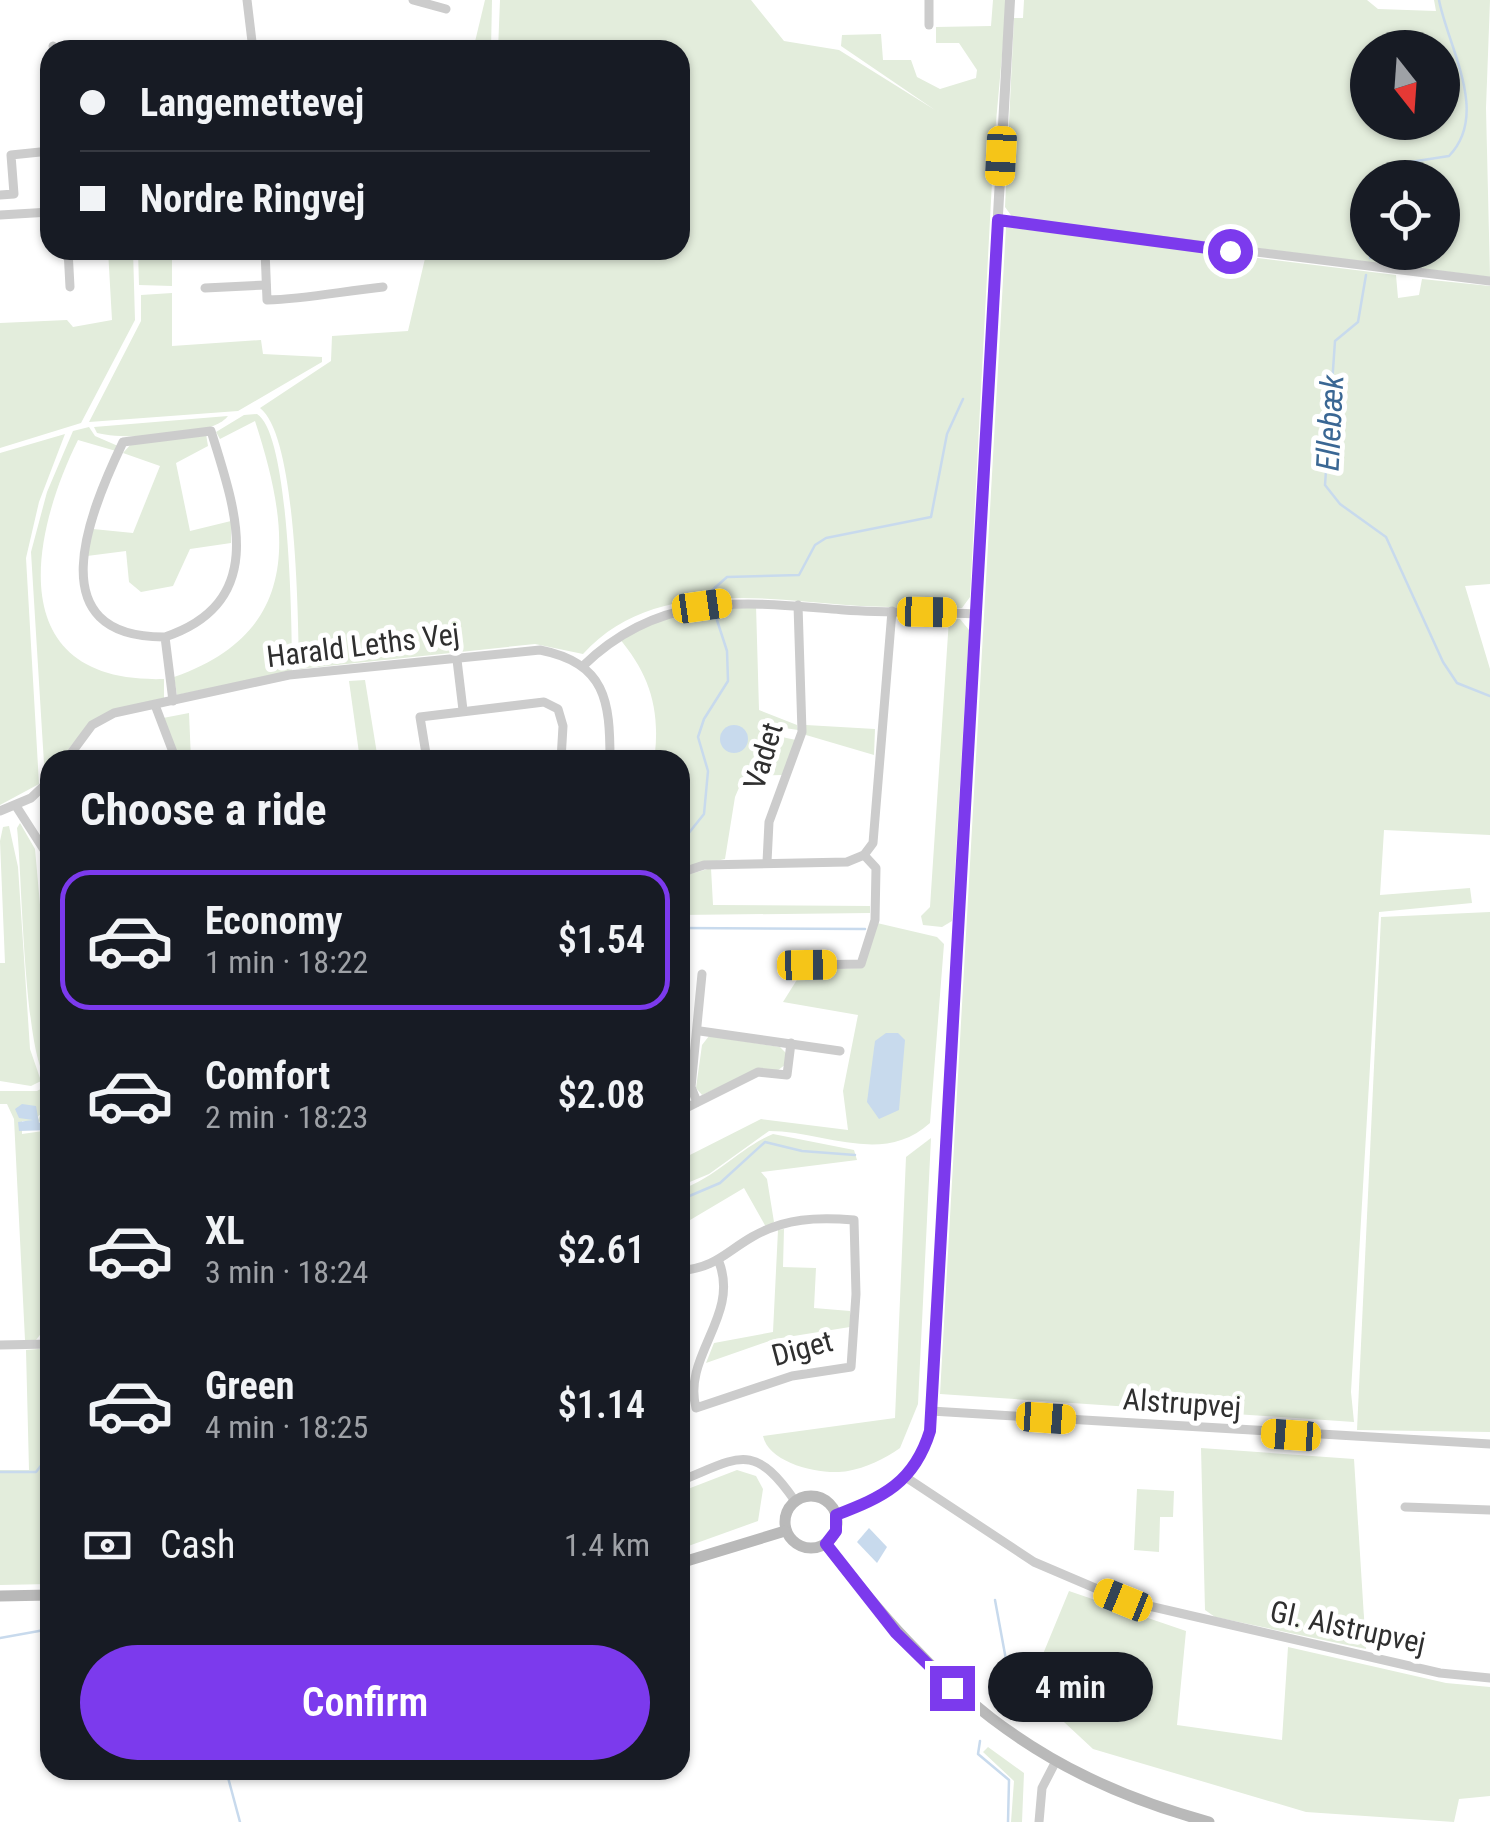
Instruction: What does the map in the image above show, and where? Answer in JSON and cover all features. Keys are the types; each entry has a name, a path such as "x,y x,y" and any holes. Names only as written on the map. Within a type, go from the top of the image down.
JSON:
{"main road":[{"path":"814,1496 824,1499 836,1515 836,1531 826,1544 802,1548 786,1531 785,1514 795,1501 814,1496"},
{"path":"690,1559 786,1531"},
{"path":"826,1544 876,1610 933,1671 987,1716 1056,1761 1128,1796 1209,1822"},
{"path":"0,1596 40,1595"}],"street":[{"path":"247,0 252,40"},
{"path":"413,0 446,9"},
{"path":"928,0 928,25"},
{"path":"836,1515 883,1497 908,1478 925,1447 931,1411 1010,0"},
{"path":"0,195 14,194 11,154 40,153"},
{"path":"0,215 40,213"},
{"path":"998,220 1490,281"},
{"path":"69,260 70,287"},
{"path":"265,260 267,300 322,299 334,292 383,287"},
{"path":"204,288 266,285"},
{"path":"211,431 234,503 238,548 232,582 215,610 195,627 165,637 135,638 114,631 96,614 85,592 82,555 97,496 123,442 211,431"},
{"path":"610,750 608,703 583,666 627,628 662,615 742,600 976,614"},
{"name":"Vadet","path":"766,862 769,822 802,732 798,604"},
{"path":"690,869 704,864 846,862 864,855 873,843 892,611"},
{"path":"165,637 173,700"},
{"name":"Harald Leths Vej","path":"75,750 102,718 289,675 540,650 564,655 583,666"},
{"path":"457,660 463,710"},
{"path":"425,750 420,716 544,702 558,709 563,726 562,750"},
{"path":"155,705 172,750"},
{"path":"0,810 16,806 40,788"},
{"path":"16,806 40,843"},
{"path":"790,973 807,965 861,964 875,920 876,868 864,855"},
{"path":"697,1102 691,1087 700,1031 702,974"},
{"path":"700,1031 840,1051"},
{"path":"690,1106 758,1072 786,1075 791,1043"},
{"name":"Diget","path":"690,1269 719,1262 772,1228 819,1218 854,1220 856,1294 850,1366 779,1380 696,1408 692,1392 695,1374 720,1319 725,1293 719,1262"},
{"path":"0,1345 40,1344"},
{"name":"Alstrupvej","path":"931,1411 1490,1444"},
{"path":"690,1476 728,1459 752,1458 773,1471 795,1501"},
{"name":"Gl. Alstrupvej","path":"908,1478 1034,1562 1123,1600 1440,1673 1490,1678"},
{"path":"1405,1506 1490,1510"},
{"path":"1039,1822 1042,1788 1056,1761"}],"green space":[{"path":"485,0 492,0 491,40 475,40"},
{"path":"500,0 751,0 784,41 839,50 935,110 841,46 842,35 881,34 883,60 911,60 917,77 940,89 976,78 977,70 959,43 936,43 936,27 991,26 993,0 1007,0 994,144 970,597 962,608 706,599 640,614 610,630 583,654 535,644 299,669 288,490 282,454 272,425 260,408 331,361 332,336 408,331 425,260 690,260 690,40 498,40"},
{"path":"1024,0 1367,0 1378,9 1436,11 1434,0 1490,0 1486,108 1490,277 1433,270 1460,270 1460,160 1350,160 1350,260 1013,218 1005,207 1014,18 1023,18"},
{"path":"1006,227 1396,275 1398,298 1419,295 1422,279 1490,286 1490,584 1465,586 1490,669 1490,835 1384,830 1380,895 1470,888 1472,903 1379,912 1351,1392 1354,1422 940,1394"},
{"path":"109,260 133,260 135,320 81,423 0,448 0,323 67,320 73,327 112,320"},
{"path":"138,260 172,260 172,286 139,285"},
{"path":"172,293 172,346 261,340 263,354 322,357 322,362 238,411 89,422 141,321 141,295"},
{"path":"257,414 268,429 283,493 292,671 177,695 174,677 216,658 246,634 266,605 276,574 276,502 255,421 220,439 216,432 244,415"},
{"path":"228,416 204,429 167,435 110,435 97,433 94,427"},
{"path":"89,427 95,436 118,446 116,451 78,440 61,479 41,561 43,599 54,632 76,658 113,674 164,679 164,698 104,716 69,750 43,750 31,552 47,492 73,431"},
{"path":"65,434 39,502 26,558 39,784 0,805 0,453"},
{"path":"206,434 208,446 176,463 190,531 231,521 231,543 190,549 173,586 141,592 129,582 126,551 87,556 93,529 133,533 160,466 123,453 132,443"},
{"path":"756,605 759,710 797,725 798,730 778,727 777,736 796,740 782,775 744,776 735,797 725,859 690,867 690,750 655,750 656,720 650,690 618,637 649,621"},
{"path":"949,619 960,619 969,630 952,921 942,927 923,925 921,916 930,907"},
{"path":"365,680 376,750 359,750 349,681"},
{"path":"189,713 191,750 175,750 163,718"},
{"path":"806,725 875,729 874,755 806,735"},
{"path":"20,823 35,849 40,905 40,1066 25,961 17,828"},
{"path":"9,826 18,867 30,1049 40,1078 31,1086 0,1081 0,963 5,963 0,841 3,827"},
{"path":"711,868 713,905 870,906 870,913 690,915 690,874"},
{"path":"1490,912 1490,1432 1357,1430 1381,917"},
{"path":"877,923 937,937 944,944 930,1123 912,1136 873,1144 769,1131 709,1174 690,1182 690,1155 761,1119 848,1130 843,1091 858,1015 783,1002 803,970 863,968"},
{"path":"709,1036 780,1047 786,1053 786,1064 777,1071 759,1069 702,1095 696,1088 702,1045"},
{"path":"40,1089 40,1115 32,1121 22,1121 22,1134 40,1131 40,1335 36,1340 25,1340 14,1119 7,1104 0,1104 0,1091"},
{"path":"773,1134 854,1150 857,1160 761,1172 767,1179 774,1222 766,1227 744,1188 690,1220 690,1185"},
{"path":"931,1138 918,1404 900,1448 848,1471 812,1470 786,1461 767,1446 763,1436 895,1418 906,1157"},
{"path":"784,1229 783,1267 816,1268 814,1308 850,1311 850,1327 775,1339 706,1363 714,1343 773,1332 778,1230"},
{"path":"40,1349 40,1584 0,1585 0,1470 29,1470 26,1350"},
{"path":"1201,1448 1354,1459 1366,1649 1215,1617 1205,1610"},
{"path":"737,1470 756,1476 763,1489 758,1521 690,1545 690,1488"},
{"path":"1137,1489 1174,1491 1173,1517 1160,1517 1159,1552 1134,1550"},
{"path":"1069,1591 1186,1631 1177,1725 1282,1740 1288,1647 1446,1683 1490,1687 1490,1796 1459,1799 1454,1822 1306,1812 1093,1749 1050,1709 1043,1654"},
{"path":"988,1747 1024,1773 1022,1822 1011,1822 1014,1781 983,1752"}],"water":[{"path":"734,725 744,729 748,739 744,749 734,753 724,749 720,739 724,729"},
{"path":"886,1033 898,1033 905,1040 899,1110 879,1119 867,1102 875,1041"},
{"path":"22,1104 36,1106 40,1130 19,1131 18,1122 33,1120 19,1118 15,1109"},
{"path":"869,1528 887,1547 877,1563 857,1542"}],"waterway":[{"name":"Ellebæk","path":"1423,160 1449,156 1461,139 1466,121 1463,80 1439,0"},
{"name":"Ellebæk","path":"1366,275 1358,322 1335,341 1325,485 1340,504 1386,537 1443,662 1457,683 1490,696"},
{"path":"710,592 727,577 799,575 815,545 826,538 931,517 947,434 963,399"},
{"path":"690,832 704,814 708,771 698,737 704,719 728,681 727,651 715,614"},
{"path":"690,928 865,929"},
{"path":"690,1196 720,1183 765,1142 802,1151 855,1155"},
{"path":"0,1472 36,1472 40,1467"},
{"path":"995,1600 1009,1676 1007,1705"},
{"path":"0,1638 40,1631"},
{"path":"980,1741 978,1754 1009,1780 1008,1822"},
{"path":"229,1780 240,1822"}],"route":[{"path":"952,1688 896,1633 826,1544 836,1531 836,1515 883,1497 908,1478 930,1431 998,220 1230,251"}]}
